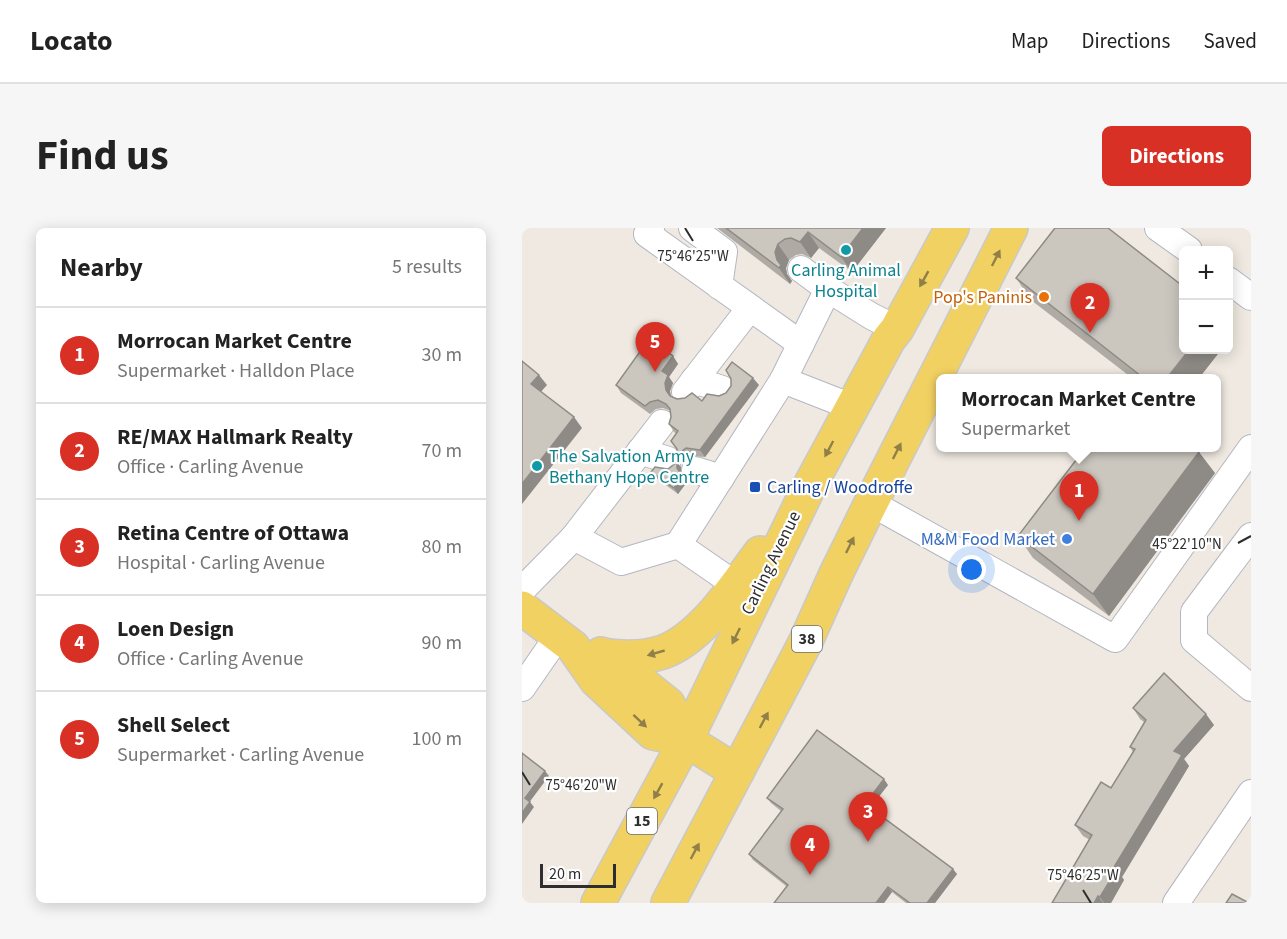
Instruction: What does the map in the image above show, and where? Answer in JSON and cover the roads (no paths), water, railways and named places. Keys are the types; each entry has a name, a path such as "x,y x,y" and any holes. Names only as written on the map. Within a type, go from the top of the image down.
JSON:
{"main road":[{"name":"Carling Avenue","path":"598,903 686,740 808,489 952,228"},
{"name":"38","path":"937,374 1011,228"},
{"name":"38","path":"737,772 805,643 836,574 936,375"},
{"path":"566,642 608,656 629,658 646,656 676,645 709,617 808,489"},
{"path":"522,608 566,642 596,680 653,733 686,740 737,772 668,903"},
{"path":"608,656 668,704 686,740"}],"street":[{"path":"651,228 647,234 801,344"},
{"path":"692,228 724,252 719,286"},
{"path":"1158,228 1183,246"},
{"path":"801,269 871,316 897,328"},
{"path":"1233,284 1251,297"},
{"path":"574,537 621,562 678,545 721,478 735,436 759,401 783,380 828,289"},
{"path":"722,389 690,386 750,308"},
{"path":"783,380 852,406"},
{"path":"522,590 574,537 662,423"},
{"path":"871,503 1115,639 1251,448"},
{"path":"640,452 668,460"},
{"path":"696,470 721,478"},
{"path":"1251,536 1194,612 1194,640 1251,688"},
{"path":"678,545 736,585"},
{"path":"522,688 566,642"},
{"path":"1176,903 1251,793"}],"place":[{"name":"Carling Animal Hospital","path":"846,250"},
{"name":"Pop's Paninis","path":"1044,297"},
{"name":"RE/MAX Hallmark Realty","path":"1090,333"},
{"name":"Shell Select","path":"655,372"},
{"name":"The Salvation Army Bethany Hope Centre","path":"537,466"},
{"name":"Carling / Woodroffe","path":"755,487"},
{"name":"Morrocan Market Centre","path":"1079,521"},
{"name":"M&M Food Market","path":"1067,539"},
{"name":"Retina Centre of Ottawa","path":"868,842"},
{"name":"Loen Design","path":"810,875"}]}
